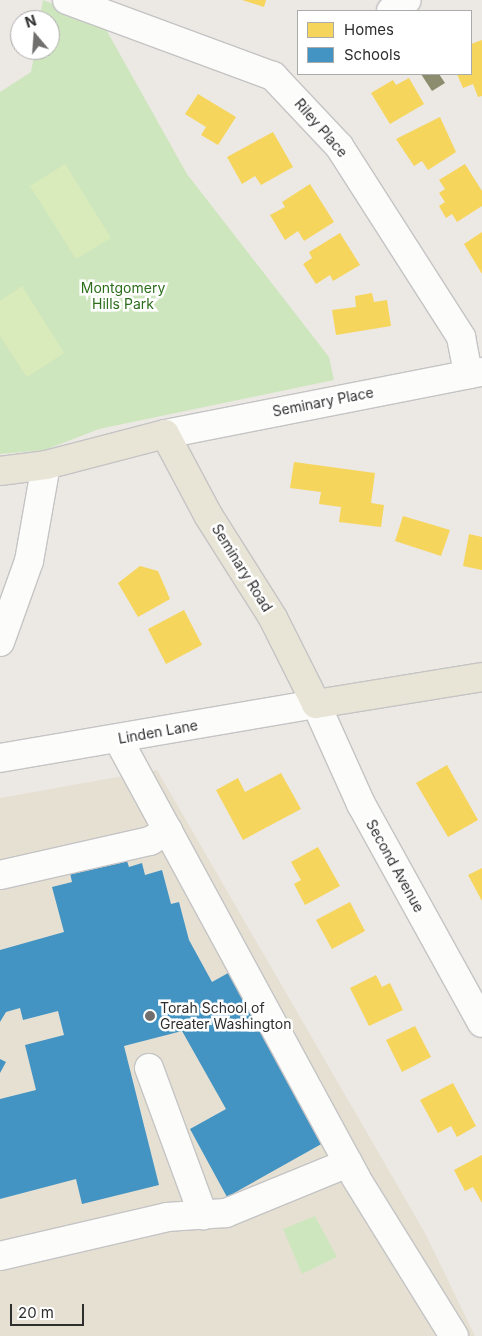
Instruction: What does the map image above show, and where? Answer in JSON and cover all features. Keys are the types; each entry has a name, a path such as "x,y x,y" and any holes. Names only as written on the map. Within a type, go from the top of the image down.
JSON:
{"main road":[{"path":"0,471 46,465 164,434"},
{"name":"Seminary Road","path":"164,434 208,515 273,618 316,704"},
{"path":"316,704 482,677"}],"street":[{"name":"Riley Place","path":"67,0 273,76 291,79 344,153 461,337 475,373"},
{"path":"392,10 407,0"},
{"name":"Seminary Place","path":"164,434 475,373"},
{"path":"0,642 29,561 46,465"},
{"name":"Linden Lane","path":"0,758 316,704"},
{"name":"Second Avenue","path":"316,704 361,804 480,1014"},
{"path":"118,739 348,1163 454,1336"},
{"path":"0,875 150,841 168,830"},
{"path":"149,1068 203,1215"},
{"path":"0,1256 167,1216 203,1215 252,1206 348,1163"}],"shaded area":[{"name":"Torah School of Greater Washington","path":"157,770 425,1233 475,1336 0,1336 0,798"}],"green space":[{"name":"Montgomery Hills Park","path":"43,0 103,24 187,174 329,357 334,380 99,429 45,450 0,454 0,92 31,72 33,60 60,60 60,10 41,10"},
{"path":"65,164 111,238 76,259 30,186"},
{"path":"22,286 64,353 27,377 0,336 0,301"},
{"path":"315,1216 337,1257 302,1274 283,1229"}],"building: Homes":[{"path":"242,0 266,0 264,7"},
{"path":"482,40 482,96 478,97 473,84 463,88 457,75 472,75 472,44"},
{"path":"409,78 424,104 390,124 371,93 393,80 396,85"},
{"path":"198,94 236,117 218,145 201,135 206,127 185,114"},
{"path":"440,117 456,152 428,170 422,161 414,166 396,139"},
{"path":"273,132 293,167 261,185 255,176 242,184 227,157"},
{"path":"465,164 482,191 482,206 457,222 452,214 446,218 439,206 445,202 439,193 445,189 439,180"},
{"path":"310,184 334,222 304,241 298,231 285,240 270,215 285,207 282,202"},
{"path":"482,232 482,274 464,244"},
{"path":"340,233 360,265 333,281 330,275 316,284 303,264 312,258 309,252"},
{"path":"372,293 374,302 387,300 391,326 336,335 332,310 356,307 355,296"},
{"path":"294,462 375,473 371,503 384,505 381,527 339,522 341,507 319,504 321,492 290,488"},
{"path":"403,516 450,530 441,556 395,541"},
{"path":"469,534 482,537 482,570 463,566"},
{"path":"140,566 158,571 170,599 138,617 118,583"},
{"path":"184,610 202,645 166,664 148,629"},
{"path":"447,765 478,820 448,837 416,783"},
{"path":"281,773 301,809 243,840 216,790 238,778 245,792"},
{"path":"318,847 340,886 305,905 294,884 301,880 291,862"},
{"path":"482,868 482,901 468,875"},
{"path":"350,902 365,931 332,949 316,920"},
{"path":"376,975 382,987 390,983 403,1010 369,1026 350,988"},
{"path":"415,1026 431,1057 402,1072 386,1040"},
{"path":"453,1083 476,1126 457,1137 451,1126 438,1133 420,1100"},
{"path":"482,1155 482,1203 473,1187 465,1191 454,1170"}],"building: Schools":[{"path":"126,858 129,867 142,863 145,875 162,870 171,904 179,902 189,940 212,982 230,972 325,1142 227,1197 190,1129 226,1109 182,1031 124,1046 159,1185 82,1204 76,1179 0,1199 0,1099 36,1090 25,1045 64,1035 58,1011 23,1020 20,1008 6,1012 0,1022 0,950 64,932 52,887 72,882 70,873"},
{"path":"0,1059 6,1062 0,1073"}],"building: Industry":[{"path":"422,75 440,75 445,83 432,91"}],"place":[{"name":"Torah School of Greater Washington","path":"150,1016"}]}
